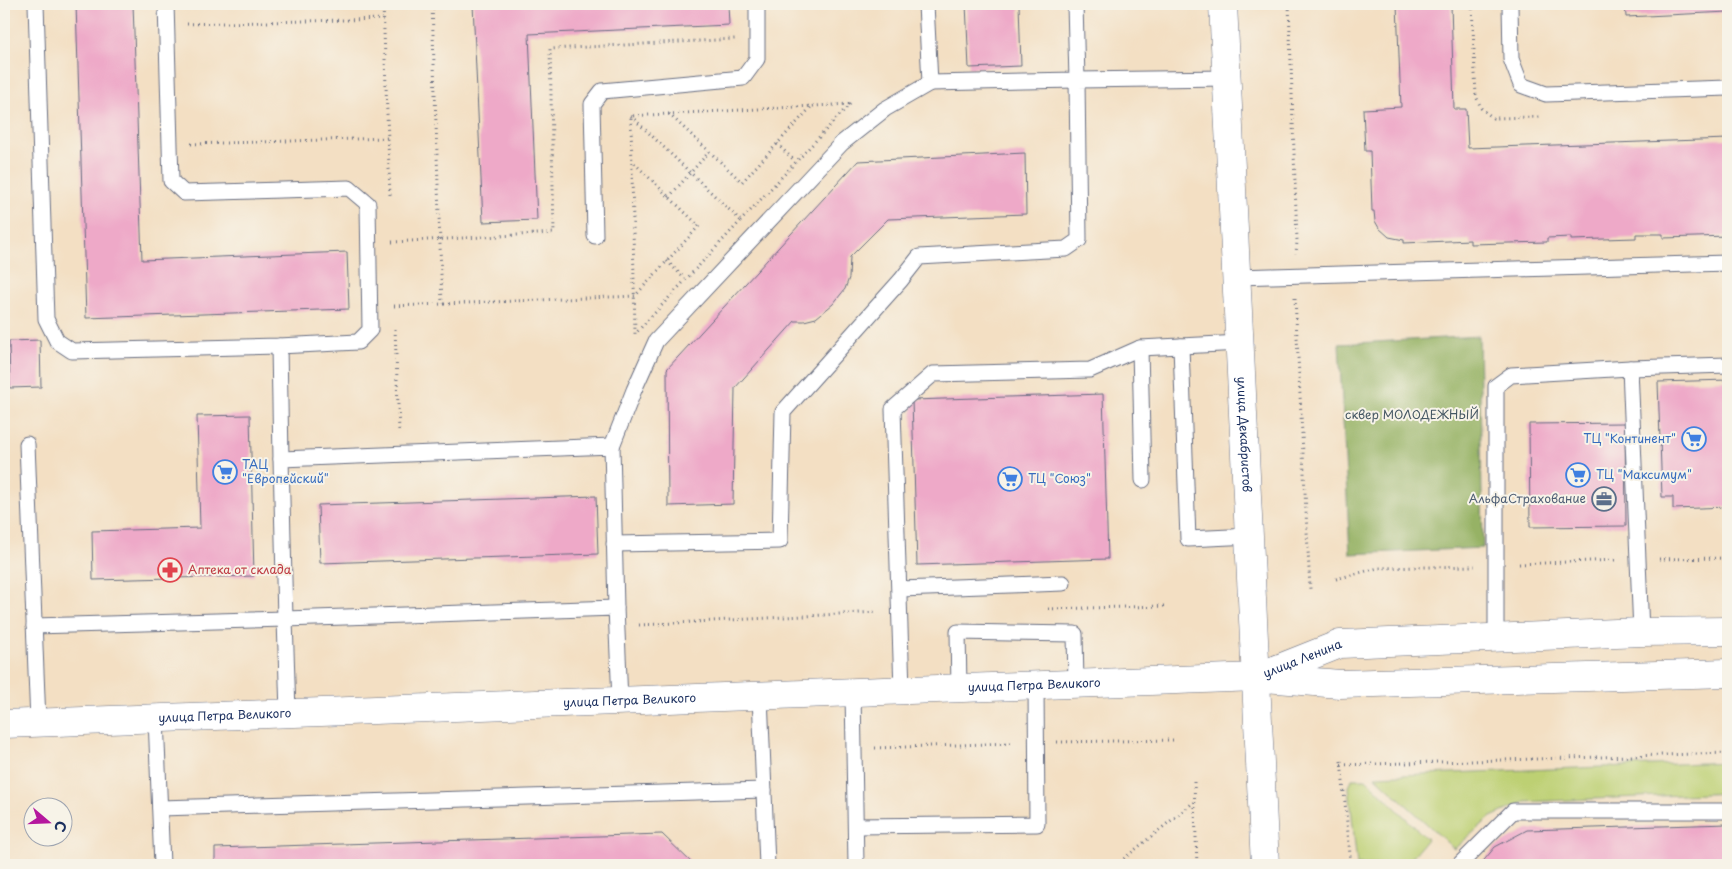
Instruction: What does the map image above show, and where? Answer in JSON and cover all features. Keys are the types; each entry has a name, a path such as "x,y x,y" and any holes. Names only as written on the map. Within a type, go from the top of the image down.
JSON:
{"main road":[{"name":"улица Декабристов","path":"1223,4 1265,865"},
{"name":"улица Ленина","path":"1257,677 1340,644 1641,632 1728,631"},
{"name":"улица Ленина","path":"1257,677 1340,684 1728,673"},
{"name":"улица Петра Великого","path":"4,724 1257,677"}],"lane":[{"path":"36,4 46,319 57,342 72,351 279,346 358,342 370,330 368,204 349,188 184,193 171,181 166,4"},
{"path":"595,236 592,104 602,91 743,78 758,59 757,4"},
{"path":"926,4 930,83"},
{"path":"614,544 780,540 784,412 919,257 1066,249 1079,240 1075,4"},
{"path":"1510,4 1511,58 1521,85 1546,94 1728,88"},
{"path":"620,701 612,446 634,390 656,341 842,143 885,110 930,83 1227,78"},
{"path":"1237,277 1728,264"},
{"path":"902,690 893,409 933,374 1090,370 1140,348 1241,343"},
{"path":"279,346 288,713"},
{"path":"1181,346 1188,539 1250,536"},
{"path":"1140,348 1143,480"},
{"path":"1496,638 1496,386 1511,375 1630,368 1728,365"},
{"path":"1630,368 1641,632"},
{"path":"27,444 38,722"},
{"path":"282,459 612,446"},
{"path":"900,589 1063,583"},
{"path":"34,626 616,608"},
{"path":"960,688 958,632 1075,634 1076,684"},
{"path":"856,826 1037,824 1036,685"},
{"path":"853,692 856,865"},
{"path":"760,696 767,865"},
{"path":"156,718 162,865"},
{"path":"160,808 764,790"},
{"path":"1459,865 1513,811 1728,811"}],"path":[{"path":"384,4 390,204"},
{"path":"432,4 442,304"},
{"path":"167,25 384,20"},
{"path":"631,116 850,104 635,334 631,342"},
{"path":"668,114 742,182 812,106"},
{"path":"631,116 635,334"},
{"path":"631,116 740,221"},
{"path":"170,145 388,138"},
{"path":"777,144 796,162"},
{"path":"669,197 709,152"},
{"path":"394,297 394,306 635,296 699,226 632,161"},
{"path":"392,242 392,251"},
{"path":"667,261 685,280"},
{"path":"395,326 399,431 408,430"},
{"path":"1336,579 1378,568 1638,559 1728,558"},
{"path":"854,748 1174,740"},
{"path":"1351,865 1341,763 1728,753"},
{"path":"1194,782 1197,865"},
{"path":"1116,865 1194,802"}],"green space":[{"name":"сквер МОЛОДЕЖНЫЙ","path":"1479,336 1483,548 1350,554 1339,344"},
{"path":"1728,762 1728,793 1525,802 1491,817 1454,849 1375,776"},
{"path":"1352,779 1366,779 1427,839 1406,865 1357,865 1349,787"}],"building":[{"path":"76,4 133,4 142,260 347,252 349,309 86,318"},
{"path":"473,4 728,4 729,25 529,34 537,220 483,222"},
{"path":"966,4 1019,4 1021,66 969,68"},
{"path":"1397,4 1451,4 1454,109 1466,109 1468,148 1728,139 1728,236 1663,238 1663,234 1636,234 1636,238 1571,240 1571,237 1547,238 1547,242 1470,244 1470,240 1404,243 1404,240 1389,237 1379,228 1375,221 1374,211 1372,211 1370,151 1365,151 1363,109 1401,107"},
{"path":"1625,4 1728,4 1728,12 1626,17"},
{"path":"1025,153 1026,214 888,219 850,257 849,278 845,289 833,304 816,318 795,321 735,388 733,504 668,506 667,369 858,161"},
{"path":"40,340 41,387 10,388 9,341"},
{"name":"ТЦ \"Континент\"","path":"1728,380 1728,507 1673,509 1673,497 1662,497 1658,382"},
{"name":"ТЦ \"Союз\"","path":"1103,394 1108,559 917,565 912,400"},
{"name":"ТАЦ \"Европейский\"","path":"250,415 254,576 93,580 92,531 200,528 197,416"},
{"name":"ТЦ \"Максимум\"","path":"1625,423 1626,526 1530,527 1529,424"},
{"path":"596,496 598,554 320,563 318,505"},
{"path":"1728,824 1728,865 1480,865 1495,847 1527,830"},
{"path":"662,834 694,865 215,865 215,848"}],"place":[{"name":"ТЦ \"Континент\"","path":"1694,439"},
{"name":"ТАЦ \"Европейский\"","path":"225,472"},
{"name":"ТЦ \"Максимум\"","path":"1578,475"},
{"name":"ТЦ \"Союз\"","path":"1010,479"},
{"name":"АльфаСтрахование","path":"1604,499"},
{"name":"Аптека от склада","path":"170,570"}]}
